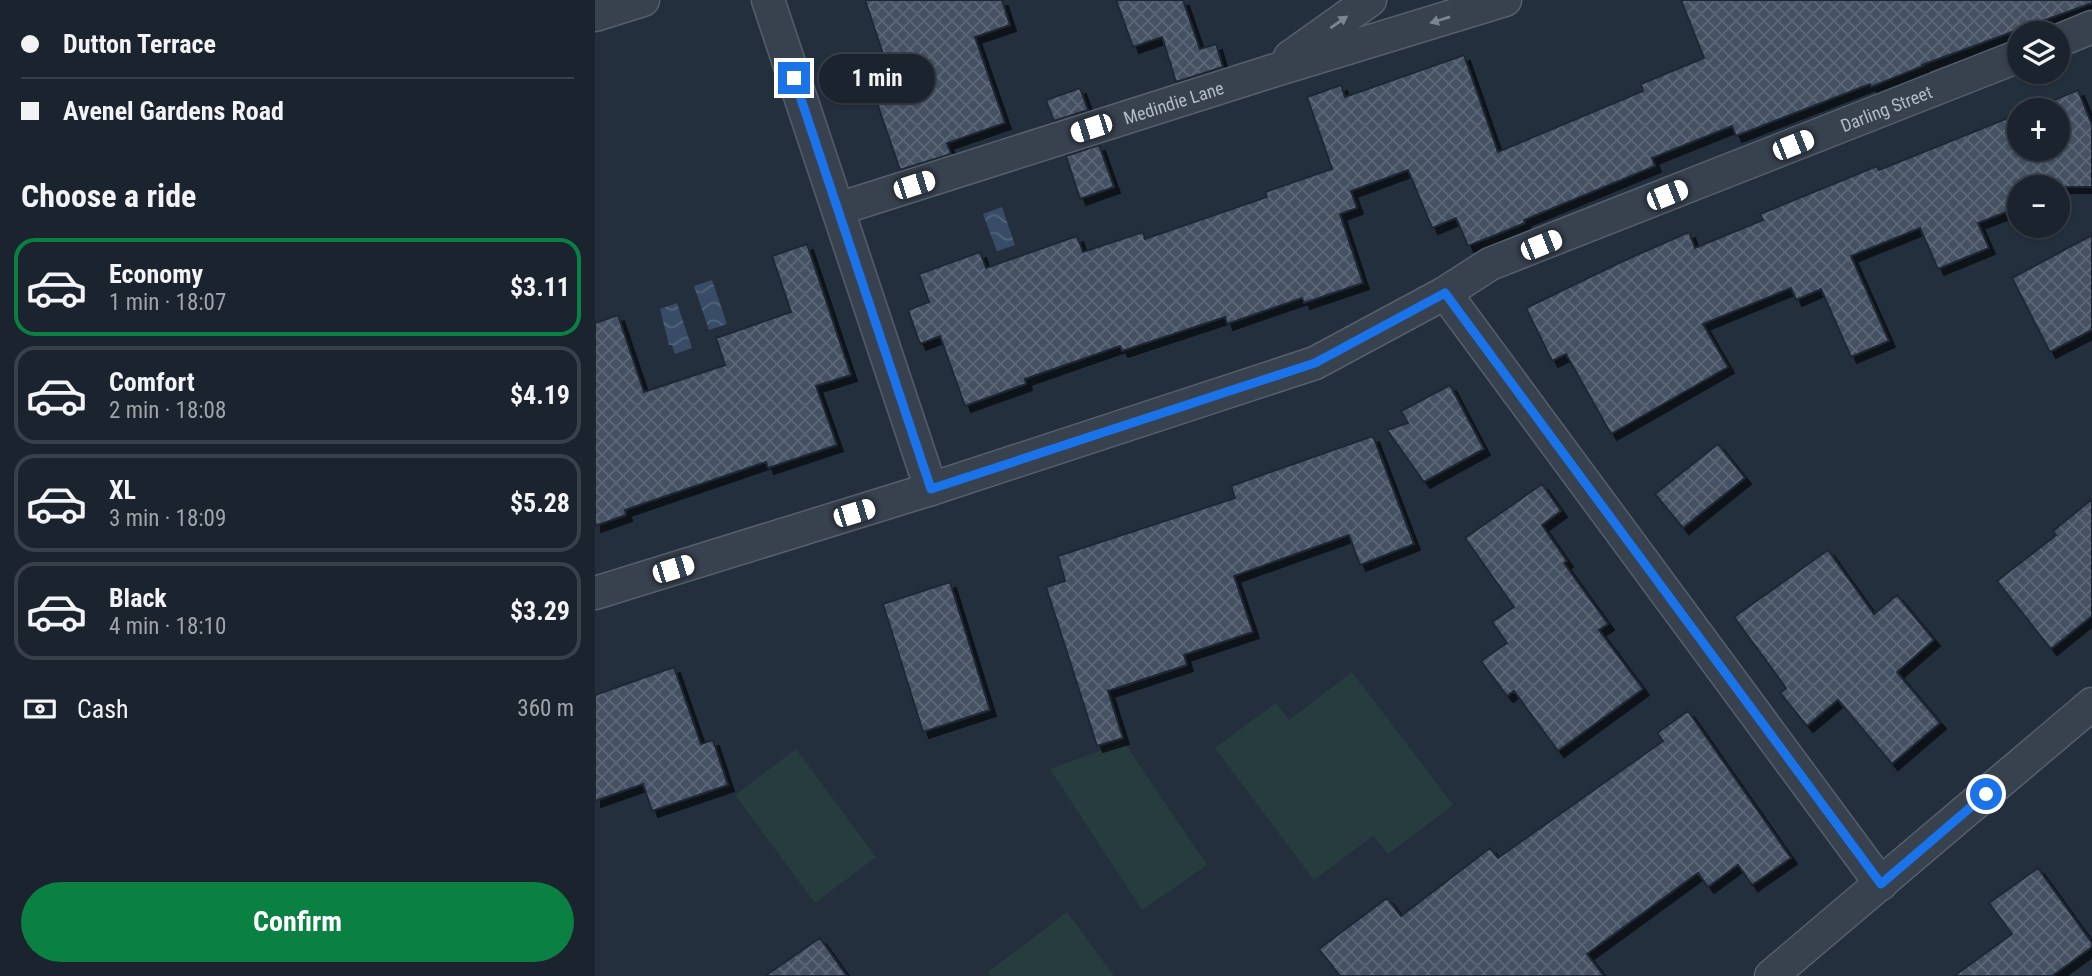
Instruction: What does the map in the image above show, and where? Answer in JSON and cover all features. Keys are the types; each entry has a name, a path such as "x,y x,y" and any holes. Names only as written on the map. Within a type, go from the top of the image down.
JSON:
{"street":[{"path":"595,15 643,0"},
{"path":"768,0 931,489"},
{"name":"Medindie Lane","path":"1269,72 1370,0"},
{"name":"Medindie Lane","path":"838,209 1505,0"},
{"path":"2070,36 2092,27"},
{"name":"Darling Street","path":"595,593 931,489 1315,363 1445,293 1490,264 2007,61"},
{"path":"1445,293 1881,884"},
{"path":"1771,976 2092,704"}],"green space":[{"path":"1352,672 1453,805 1388,854 1373,836 1314,880 1215,748 1276,703 1289,720"},
{"path":"1124,742 1207,865 1142,910 1050,769"},
{"path":"796,749 876,857 815,903 735,795"},
{"path":"1067,912 1114,976 990,976 988,972"}],"water":[{"path":"1002,207 1015,245 997,251 983,214"},
{"path":"712,280 727,324 709,330 694,286"},
{"path":"677,303 692,348 675,354 672,345 669,345 660,309"}],"building":[{"path":"865,0 1002,0 1010,25 975,37 1005,123 947,143 951,154 900,170 875,97 895,90"},
{"path":"1116,0 1183,0 1200,49 1216,44 1223,67 1176,82 1162,37 1133,47"},
{"path":"1681,0 2092,0 2092,3 2043,21 2007,21 2007,34 1736,136 1732,126 1652,158 1655,166 1468,246 1456,218 1432,228 1408,170 1351,191 1357,208 1340,214 1363,283 1304,303 1302,298 1227,324 1225,317 1122,351 1120,346 1025,379 1026,384 965,406 940,336 920,344 908,310 929,302 919,274 980,252 986,268 1077,236 1083,252 1143,232 1145,239 1267,197 1265,192 1332,169 1307,97 1341,85 1345,97 1464,55 1498,152 1643,91 1641,84 1704,58"},
{"path":"1080,88 1088,110 1054,121 1046,100"},
{"path":"2078,90 2092,125 2092,187 2070,187 2070,175 2007,175 2007,212 1978,223 1989,248 1938,269 1920,228 1851,256 1889,341 1851,357 1821,289 1796,300 1791,288 1703,324 1728,367 1611,434 1566,354 1552,361 1526,308 1689,232 1695,248 1763,220 1760,214 1877,166 1879,170 2007,119 2007,161 2070,161 2070,98 2059,98"},
{"path":"1099,145 1114,187 1080,199 1066,156"},
{"path":"2092,235 2092,330 2050,352 2012,278"},
{"path":"807,244 851,375 816,386 837,445 768,468 766,462 625,510 626,515 595,526 595,323 618,315 644,392 725,365 716,338 791,312 772,256"},
{"path":"1450,385 1484,449 1424,482 1387,430 1408,423 1401,411"},
{"path":"1373,436 1414,544 1360,565 1349,535 1234,576 1253,632 1184,655 1187,665 1108,691 1123,738 1097,746 1046,587 1065,581 1058,556 1235,498 1231,486"},
{"path":"1718,444 1745,478 1683,528 1655,494"},
{"path":"1542,484 1561,511 1542,525 1567,561 1564,563 1608,624 1599,630 1643,689 1558,751 1514,691 1507,696 1481,661 1507,643 1492,622 1514,607 1465,538"},
{"path":"2092,499 2092,616 2051,649 1997,581 2056,535 2053,531"},
{"path":"1828,550 1874,614 1897,595 1934,640 1897,672 1940,723 1892,764 1838,700 1807,726 1780,693 1786,688 1734,617"},
{"path":"950,582 990,710 923,732 883,604"},
{"path":"674,667 701,744 713,740 728,785 652,811 643,784 595,801 595,695"},
{"path":"1688,711 1791,858 1752,885 1738,865 1708,887 1698,873 1587,954 1604,976 1340,976 1319,949 1387,898 1401,916 1490,848 1498,858 1663,741 1657,733"},
{"path":"2038,868 2092,943 2092,947 2052,976 1954,976 2012,934 1989,903"},
{"path":"820,938 847,976 765,976"}],"route":[{"path":"794,78 931,489 1315,363 1445,293 1881,884 1986,794"}]}
